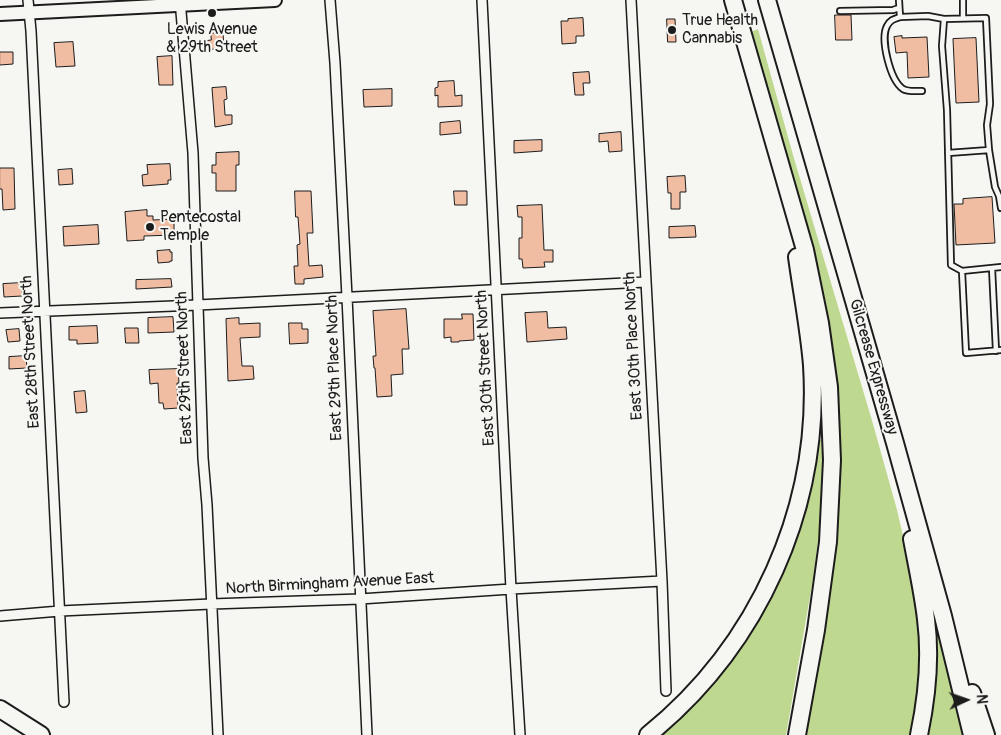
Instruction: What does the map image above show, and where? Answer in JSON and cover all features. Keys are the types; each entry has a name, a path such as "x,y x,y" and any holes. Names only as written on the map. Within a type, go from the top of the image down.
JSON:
{"highway":[{"path":"733,0 806,250 820,323 829,387 832,452 828,542 816,630 797,735"},
{"name":"Gilcrease Expressway","path":"767,0 912,503 943,616 972,735"},
{"path":"648,735 683,704 706,679 726,655 745,626 771,580 789,534 801,492 811,439 812,366 786,180"},
{"path":"895,443 928,636 926,693 919,735"},
{"path":"912,503 986,735"},
{"path":"0,709 41,735"}],"main road":[{"path":"0,14 29,6 275,0"}],"street":[{"name":"East 29th Place North","path":"330,0 336,63 367,735"},
{"name":"East 30th Street North","path":"482,0 520,735"},
{"name":"East 30th Place North","path":"631,0 666,690"},
{"name":"East 29th Street North","path":"180,3 193,154 203,458 218,735"},
{"name":"East 28th Street North","path":"29,6 64,702"},
{"path":"0,313 198,305 645,282"},
{"name":"North Birmingham Avenue East","path":"0,616 60,611 360,599 662,582"}],"lane":[{"path":"900,0 900,17"},
{"path":"963,0 963,18"},
{"path":"840,11 894,10 899,8"},
{"path":"922,91 906,91 901,88 888,63 885,45 886,27 893,19 928,16 944,19 986,18 990,104 987,125 995,187 1001,208"},
{"path":"944,19 942,46 947,110 951,265 962,271 1001,267"},
{"path":"948,154 989,150"},
{"path":"962,271 966,353 998,350 992,268"}],"green space":[{"path":"758,29 793,155 873,424 897,510 917,596 922,645 921,694 912,735 807,735 837,508 841,441 837,387 826,304 813,251 751,32"},
{"path":"816,440 822,440 822,487 819,533 786,735 656,735 749,631"},
{"path":"932,618 937,618 966,735 926,735"}],"building":[{"path":"835,15 851,15 852,40 836,40"},
{"path":"583,18 584,36 576,36 576,43 562,44 561,21"},
{"name":"True Health Cannabis","path":"667,19 675,19 676,42 668,42"},
{"path":"211,33 223,33 224,48 205,50 204,41 211,40"},
{"path":"902,36 902,38 927,37 929,77 908,78 907,52 896,53 894,37"},
{"path":"976,38 979,102 956,103 953,39"},
{"path":"73,42 75,66 56,67 54,43"},
{"path":"0,52 13,52 13,64 0,65"},
{"path":"172,56 173,85 159,85 157,57"},
{"path":"589,72 590,83 583,83 584,95 575,95 573,73"},
{"path":"454,81 455,96 462,95 462,106 438,107 438,95 435,96 435,88 438,87 438,82"},
{"path":"226,87 227,99 224,100 225,115 232,115 232,124 215,127 212,88"},
{"path":"392,89 392,106 364,107 363,90"},
{"path":"460,121 461,133 440,135 440,123"},
{"path":"621,132 622,151 609,152 608,141 599,142 599,134"},
{"path":"542,140 542,151 514,153 514,141"},
{"path":"239,152 239,165 236,165 236,191 216,191 216,173 212,173 212,165 216,165 216,153"},
{"path":"170,164 171,180 168,180 168,184 143,186 142,175 148,174 147,165"},
{"path":"0,168 14,168 15,209 3,210"},
{"path":"72,169 73,184 59,185 58,170"},
{"path":"685,176 686,192 680,192 680,209 671,209 671,193 668,193 667,177"},
{"path":"295,191 311,191 313,233 307,233 309,266 322,265 323,277 304,279 304,284 295,284 294,266 298,266 297,245 300,244"},
{"path":"454,191 467,191 467,205 455,205"},
{"path":"992,197 995,243 956,245 954,204 963,204 963,199"},
{"path":"542,205 544,250 553,250 553,262 544,262 545,267 523,268 522,259 519,259 522,217 518,217 517,206"},
{"name":"Pentecostal Temple","path":"147,210 147,216 153,216 153,220 174,219 174,235 144,236 144,240 127,241 125,212"},
{"path":"98,225 99,244 64,246 63,227"},
{"path":"695,226 696,237 669,238 669,227"},
{"path":"170,250 172,252 172,261 158,263 157,251"},
{"path":"171,279 172,287 136,289 136,280"},
{"path":"21,283 22,296 4,297 3,284"},
{"path":"406,309 409,349 402,349 403,374 391,375 392,396 377,397 373,356 376,356 373,311"},
{"path":"547,312 548,328 566,327 567,339 527,342 525,313"},
{"path":"462,314 473,314 474,340 451,342 451,337 444,338 444,319 462,319"},
{"path":"173,317 174,332 148,333 148,318"},
{"path":"239,318 239,324 260,323 260,337 240,338 242,366 253,366 254,379 228,381 226,319"},
{"path":"289,323 302,323 302,329 308,329 308,343 290,344"},
{"path":"97,326 98,343 77,344 77,340 69,340 69,327"},
{"path":"125,328 138,328 139,343 126,343"},
{"path":"19,329 20,341 8,342 6,330"},
{"path":"26,356 27,368 9,369 9,357"},
{"path":"178,369 178,408 164,409 163,403 159,403 158,383 150,384 149,370"},
{"path":"85,391 87,412 76,413 74,392"}],"place":[{"name":"Lewis Avenue & 29th Street","path":"212,13"},
{"name":"True Health Cannabis","path":"672,30"},
{"name":"Pentecostal Temple","path":"150,227"}]}
